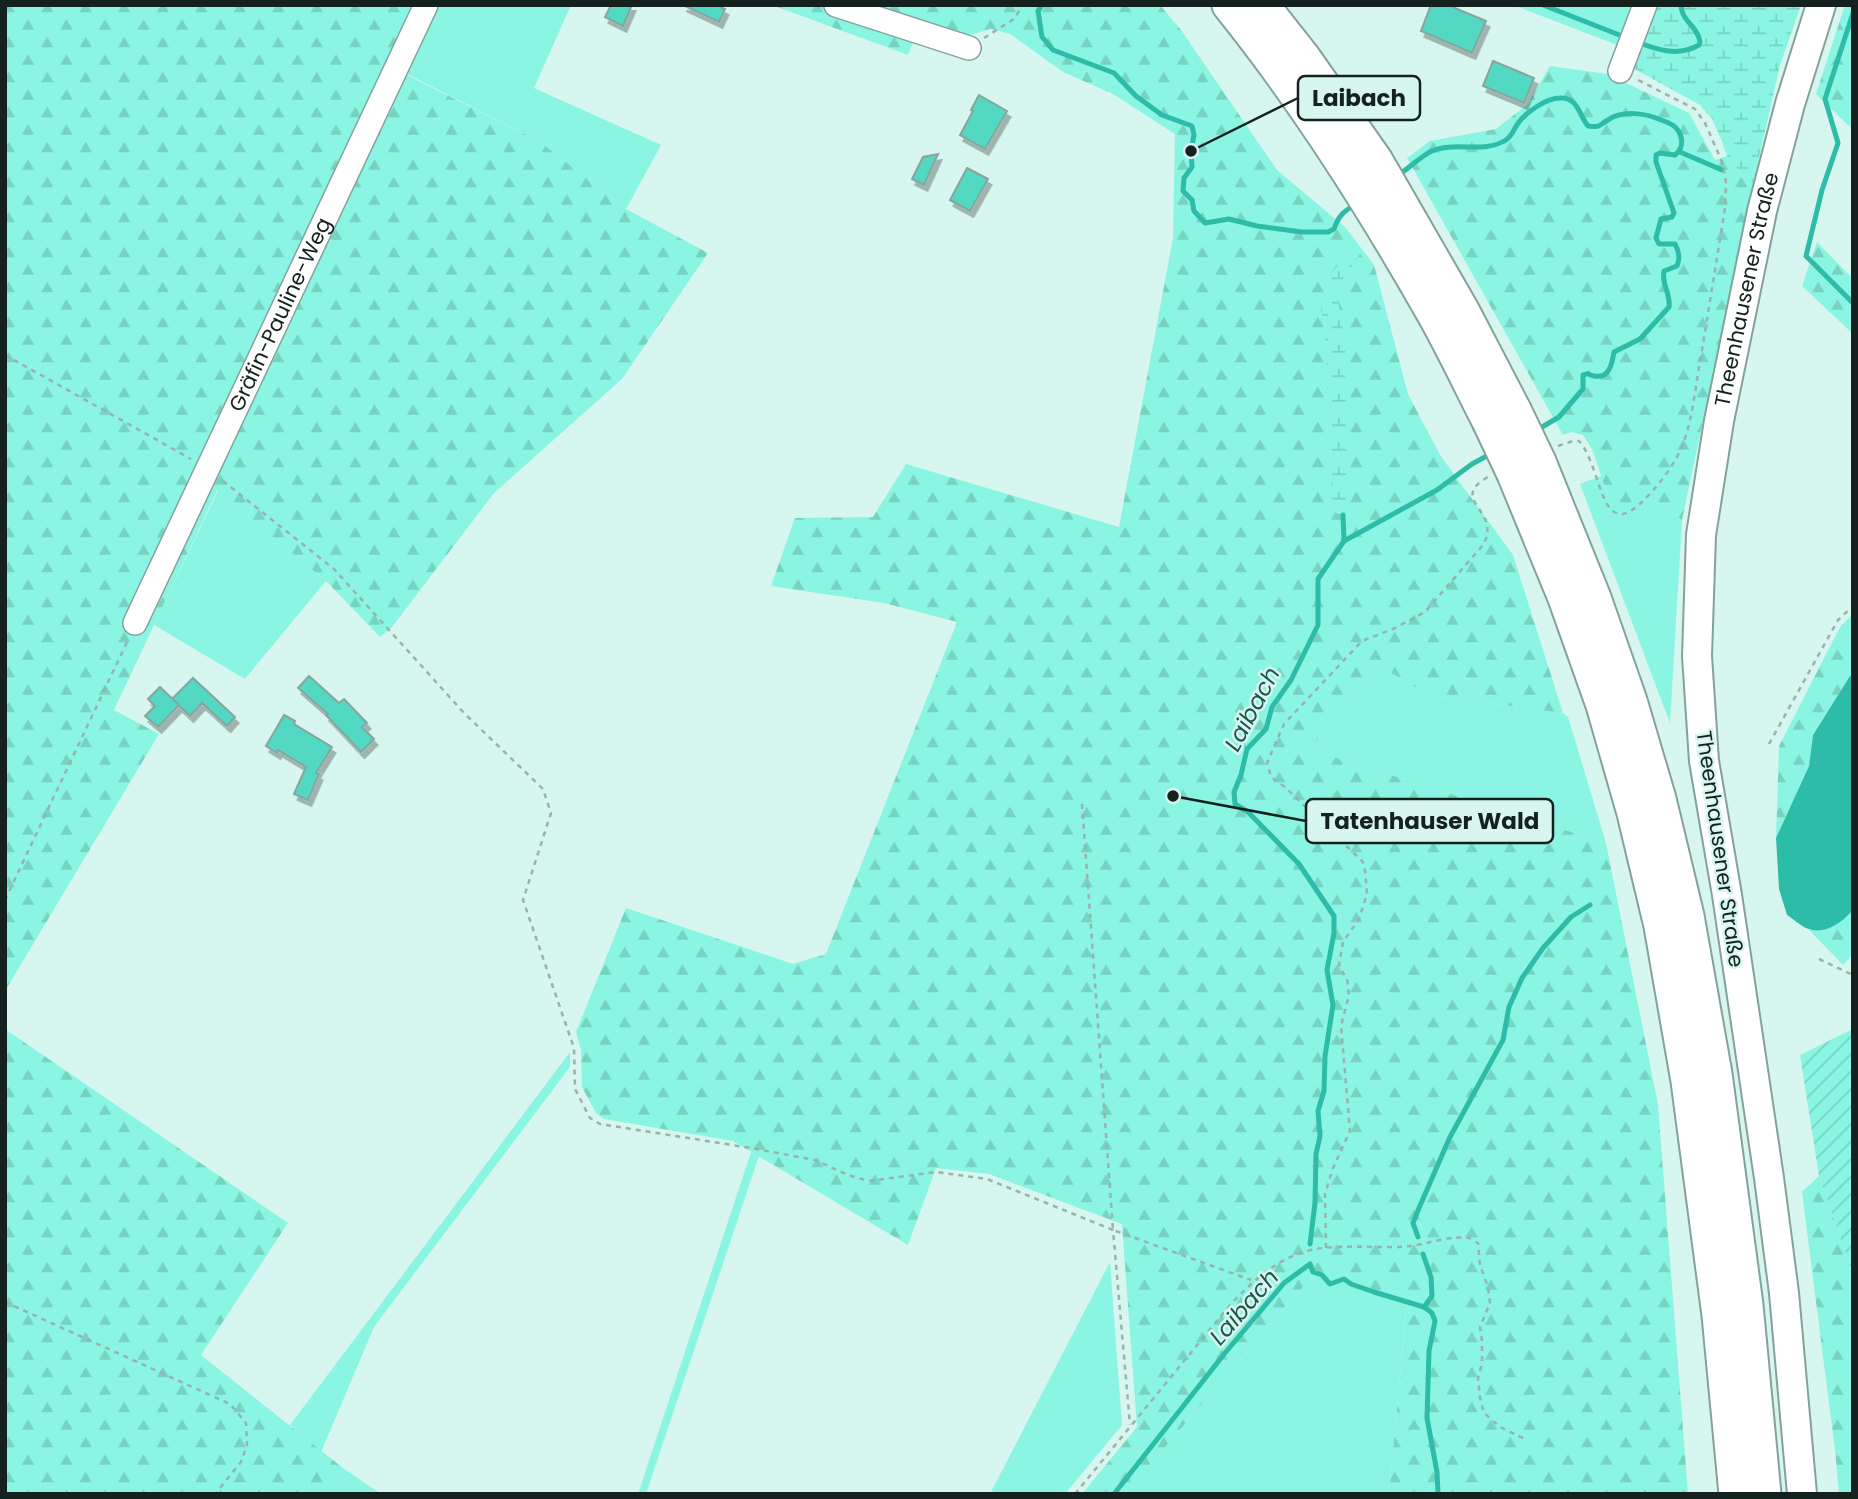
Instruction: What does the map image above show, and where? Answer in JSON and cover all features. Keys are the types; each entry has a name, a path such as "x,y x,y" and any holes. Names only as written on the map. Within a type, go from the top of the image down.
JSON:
{"highway":[{"path":"1229,5 1296,93 1364,168"},
{"path":"1262,5 1303,57 1393,216 1463,312 1501,415 1594,598 1630,701 1659,799 1687,916 1715,1074 1746,1306 1764,1494"},
{"path":"1527,468 1565,597 1603,705 1634,813 1661,926 1688,1081 1719,1315 1737,1494"}],"main road":[{"name":"Theenhausener Straße","path":"1802,1494 1784,1293 1727,895 1703,761 1697,656 1701,535 1718,421 1762,211 1790,104 1821,5"}],"street":[{"name":"Gräfin-Pauline-Weg","path":"135,623 426,5"},
{"path":"836,5 970,48"},
{"path":"1624,62 1642,14"}],"path":[{"path":"970,48 1014,19 1023,5"},
{"path":"1624,62 1695,109 1705,123 1723,164 1726,183 1725,208 1685,440"},
{"path":"5,355 207,468 334,569 464,713 543,789 551,813 523,900 573,1048 575,1089 590,1118 600,1124 815,1160 869,1181 936,1172 987,1179 1113,1230 1253,1281"},
{"path":"1326,1248 1325,1194 1350,1130 1341,1026 1349,995 1347,979 1339,966 1343,942 1359,919 1367,894 1365,870 1363,862 1285,787 1271,777 1267,763 1284,724 1362,641 1425,612 1483,545"},
{"path":"1769,744 1838,620 1853,606"},
{"path":"5,900 135,623"},
{"path":"1082,804 1130,1425"},
{"path":"1819,958 1853,975"},
{"path":"1075,1494 1230,1305 1253,1281 1282,1261 1301,1252 1326,1248 1409,1246 1459,1238 1470,1238 1478,1243 1480,1265 1488,1287 1490,1303 1480,1327 1480,1398 1484,1413 1500,1427 1525,1439"},
{"path":"5,1302 230,1404 246,1423 247,1444 241,1462 215,1494"}],"green space":[{"path":"5,5 435,5 403,73 539,141 626,209 708,253 622,379 494,493 392,627 380,637 326,581 217,491 114,710 159,734 5,991"},
{"path":"435,5 571,5 534,88 661,145 626,209 539,141 403,72"},
{"path":"772,5 1160,5 1181,30 1277,170 1346,228 1374,265 1408,394 1440,455 1513,555 1563,713 1428,695 1378,665 1309,749 1606,843 1658,1105 1688,1494 1389,1494 1407,1300 1313,1275 1125,1494 1082,1494 1137,1427 1122,1224 989,1174 936,1168 908,1245 733,1141 604,1119 596,1113 582,1087 581,1050 576,1032 626,908 793,964 826,954 957,622 884,603 771,586 795,518 873,517 906,464 1119,527 1173,238 1175,134 1113,94 1063,72 1010,34 991,29 959,38 919,28 908,55"},
{"path":"1513,5 1636,5 1620,46"},
{"path":"1654,5 1801,5 1780,65 1752,188 1727,156 1712,119 1700,105 1633,68"},
{"path":"1845,5 1853,5 1853,118 1850,127 1816,94"},
{"path":"1550,66 1607,74 1689,113 1715,160 1727,156 1752,188 1682,520 1644,493 1628,509 1611,505 1592,449 1583,435 1571,432 1563,435 1407,158 1430,141 1496,129 1528,104"},
{"path":"1817,242 1853,279 1853,334 1802,286"},
{"path":"1356,243 1362,251 1338,286 1326,286 1327,279"},
{"path":"1323,293 1330,294 1338,301 1345,342 1349,459 1348,508 1343,515 1336,513 1332,497 1325,332 1321,308"},
{"path":"1601,476 1611,505 1644,493 1682,520 1670,723 1580,484"},
{"path":"218,491 326,581 245,679 154,625"},
{"path":"1853,614 1853,675 1813,735 1809,766 1776,838 1779,746 1840,627"},
{"path":"1378,665 1428,695 1563,713 1568,717 1606,843 1309,749"},
{"path":"1853,910 1853,954 1843,965 1809,930 1827,929 1847,917"},
{"path":"5,1029 288,1223 201,1355 343,1468 331,1494 5,1494"},
{"path":"1853,1029 1853,1274 1819,1176 1800,1055"},
{"path":"570,1052 570,1067 374,1327 321,1452 290,1425"},
{"path":"751,1152 759,1156 646,1494 638,1494"},
{"path":"1819,1176 1853,1274 1853,1494 1839,1494 1802,1192"},
{"path":"1110,1262 1122,1425 1065,1494 990,1494"},
{"path":"1313,1275 1407,1300 1389,1494 1125,1494"},
{"path":"343,1468 381,1494 331,1494"}],"shaded area":[{"path":"1853,675 1853,910 1832,927 1812,930 1787,915 1779,889 1776,838 1809,766 1813,735"}],"building":[{"path":"611,5 632,5 623,26 605,17"},
{"path":"683,5 717,5 725,9 719,22"},
{"path":"1431,5 1448,5 1486,21 1472,53 1421,31"},
{"path":"1493,61 1534,78 1524,103 1483,86"},
{"path":"979,95 1007,111 985,149 960,135"},
{"path":"938,154 924,185 912,179 923,157"},
{"path":"967,168 988,179 970,211 950,200"},
{"path":"309,676 339,703 344,699 367,723 362,727 374,739 361,752 326,715 328,714 298,688"},
{"path":"193,678 235,717 227,726 202,703 190,716 172,699"},
{"path":"160,687 179,705 158,727 145,716 155,706 148,699"},
{"path":"284,715 332,747 316,773 319,774 308,800 294,794 306,767 266,746"}],"waterway":[{"name":"Laibach","path":"1042,5 1038,11 1042,37 1053,50 1114,73 1136,96 1162,115 1192,126 1192,167 1184,178 1183,191 1192,200 1194,211 1205,223 1229,219 1302,232 1328,232 1334,229 1343,213 1357,203"},
{"name":"Laibach","path":"1543,5 1627,38"},
{"name":"Laibach","path":"1637,42 1660,50 1676,51 1699,45 1699,36 1684,15 1681,5"},
{"path":"1853,13 1825,99 1838,143 1822,190 1806,256 1853,303"},
{"name":"Laibach","path":"1397,176 1424,156 1441,148 1488,146 1506,140 1527,114 1543,103 1560,98 1571,100 1588,126 1597,126 1620,115 1634,114 1667,122 1680,133 1682,145 1675,155 1656,155 1674,213 1672,217 1661,219 1656,238 1659,244 1675,244 1679,255 1677,266 1664,271 1669,307 1640,339 1614,352 1607,373 1599,376 1588,373 1583,375 1583,389 1559,417 1537,430"},
{"path":"1680,152 1722,170"},
{"name":"Laibach","path":"1310,1244 1315,1203 1316,1154 1320,1136 1318,1111 1324,1091 1325,1056 1333,1005 1327,970 1334,933 1334,916 1299,864 1248,812 1235,804 1234,792 1247,749 1266,729 1272,707 1291,680 1318,625 1318,579 1344,541 1437,490 1472,464 1494,452"},
{"path":"1343,515 1344,541"},
{"path":"1418,1237 1413,1223 1419,1208 1450,1137 1503,1040 1509,1007 1522,978 1543,948 1571,917 1590,905"},
{"path":"1423,1254 1431,1277 1432,1296 1424,1307"},
{"name":"Laibach","path":"1114,1494 1284,1283 1310,1264 1313,1272 1322,1275 1330,1284 1344,1279 1351,1284 1424,1307 1432,1313 1435,1321 1429,1351 1427,1418 1437,1472 1438,1494"}],"place":[{"name":"Laibach","path":"1191,151"},
{"name":"Tatenhauser Wald","path":"1173,796"}]}
